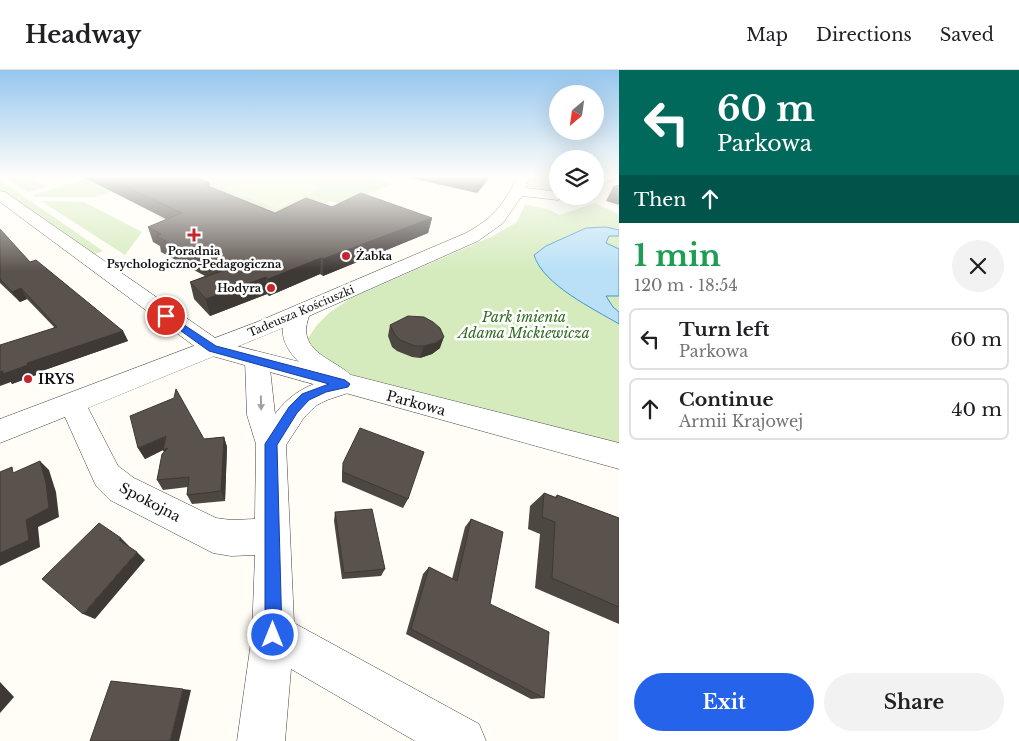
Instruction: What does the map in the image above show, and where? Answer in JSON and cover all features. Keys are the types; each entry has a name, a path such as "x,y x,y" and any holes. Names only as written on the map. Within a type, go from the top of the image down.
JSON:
{"street":[{"path":"19,208 213,348"},
{"name":"Tadeusza Kościuszki","path":"0,431 213,348 472,237 487,228 508,208"},
{"path":"300,312 295,323 294,335 296,344 313,360 345,384"},
{"name":"Parkowa","path":"213,348 619,456"},
{"path":"257,360 261,415 271,444 274,536 273,635 261,741"},
{"path":"271,444 293,410 306,397 323,389 345,384"},
{"name":"Spokojna","path":"72,403 107,476 122,489 213,535 231,538 274,536"},
{"path":"273,635 462,741"}],"green space":[{"path":"28,208 41,208 103,251 95,254"},
{"path":"52,208 96,208 142,232 125,255"},
{"path":"181,208 307,208 281,216 217,246 158,217"},
{"name":"Park imienia Adama Mickiewicza","path":"523,208 550,210 559,215 579,208 607,208 619,214 619,445 321,373 304,344 317,325 329,313 351,298 493,236 517,222"}],"water":[{"path":"606,227 619,230 619,236 609,236 606,243 619,249 619,296 606,296 613,307 619,312 619,324 558,286 539,266 534,255 546,246 586,228"}],"building":[{"path":"172,208 263,208 275,213 285,208 404,208 432,218 268,279 266,277 206,299 190,282 222,271 156,236 161,234 148,227 182,213"},
{"path":"0,229 30,262 36,260 123,331 27,363 28,365 3,374 3,371 0,372 0,345 57,327 21,288 12,292 0,279"},
{"path":"408,316 424,317 433,322 440,328 444,337 436,343 424,346 415,346 400,340 390,325"},
{"path":"176,389 204,439 224,437 221,491 187,495 189,477 157,480 162,454 168,448 163,450 166,436 138,448 130,416 174,398"},
{"path":"360,428 424,452 408,499 343,472 343,463"},
{"path":"40,461 46,483 49,508 26,520 29,540 0,553 0,472 12,467 13,473"},
{"path":"544,493 557,498 557,495 619,518 619,607 552,578 555,522 542,517"},
{"path":"372,509 385,569 344,573 335,512"},
{"path":"471,519 503,532 490,604 549,632 544,698 411,629 429,567 457,581"},
{"path":"99,523 137,552 83,614 42,579"},
{"path":"111,681 183,689 170,741 90,741"}],"place":[{"name":"Poradnia Psychologiczno-Pedagogiczna","path":"194,235"},
{"name":"Żabka","path":"346,256"},
{"name":"Hodyra","path":"271,288"},
{"name":"IRYS","path":"28,379"}],"route":[{"path":"166,316 213,348 345,384 323,389 306,397 293,410 271,444 274,536 273,635"}]}
